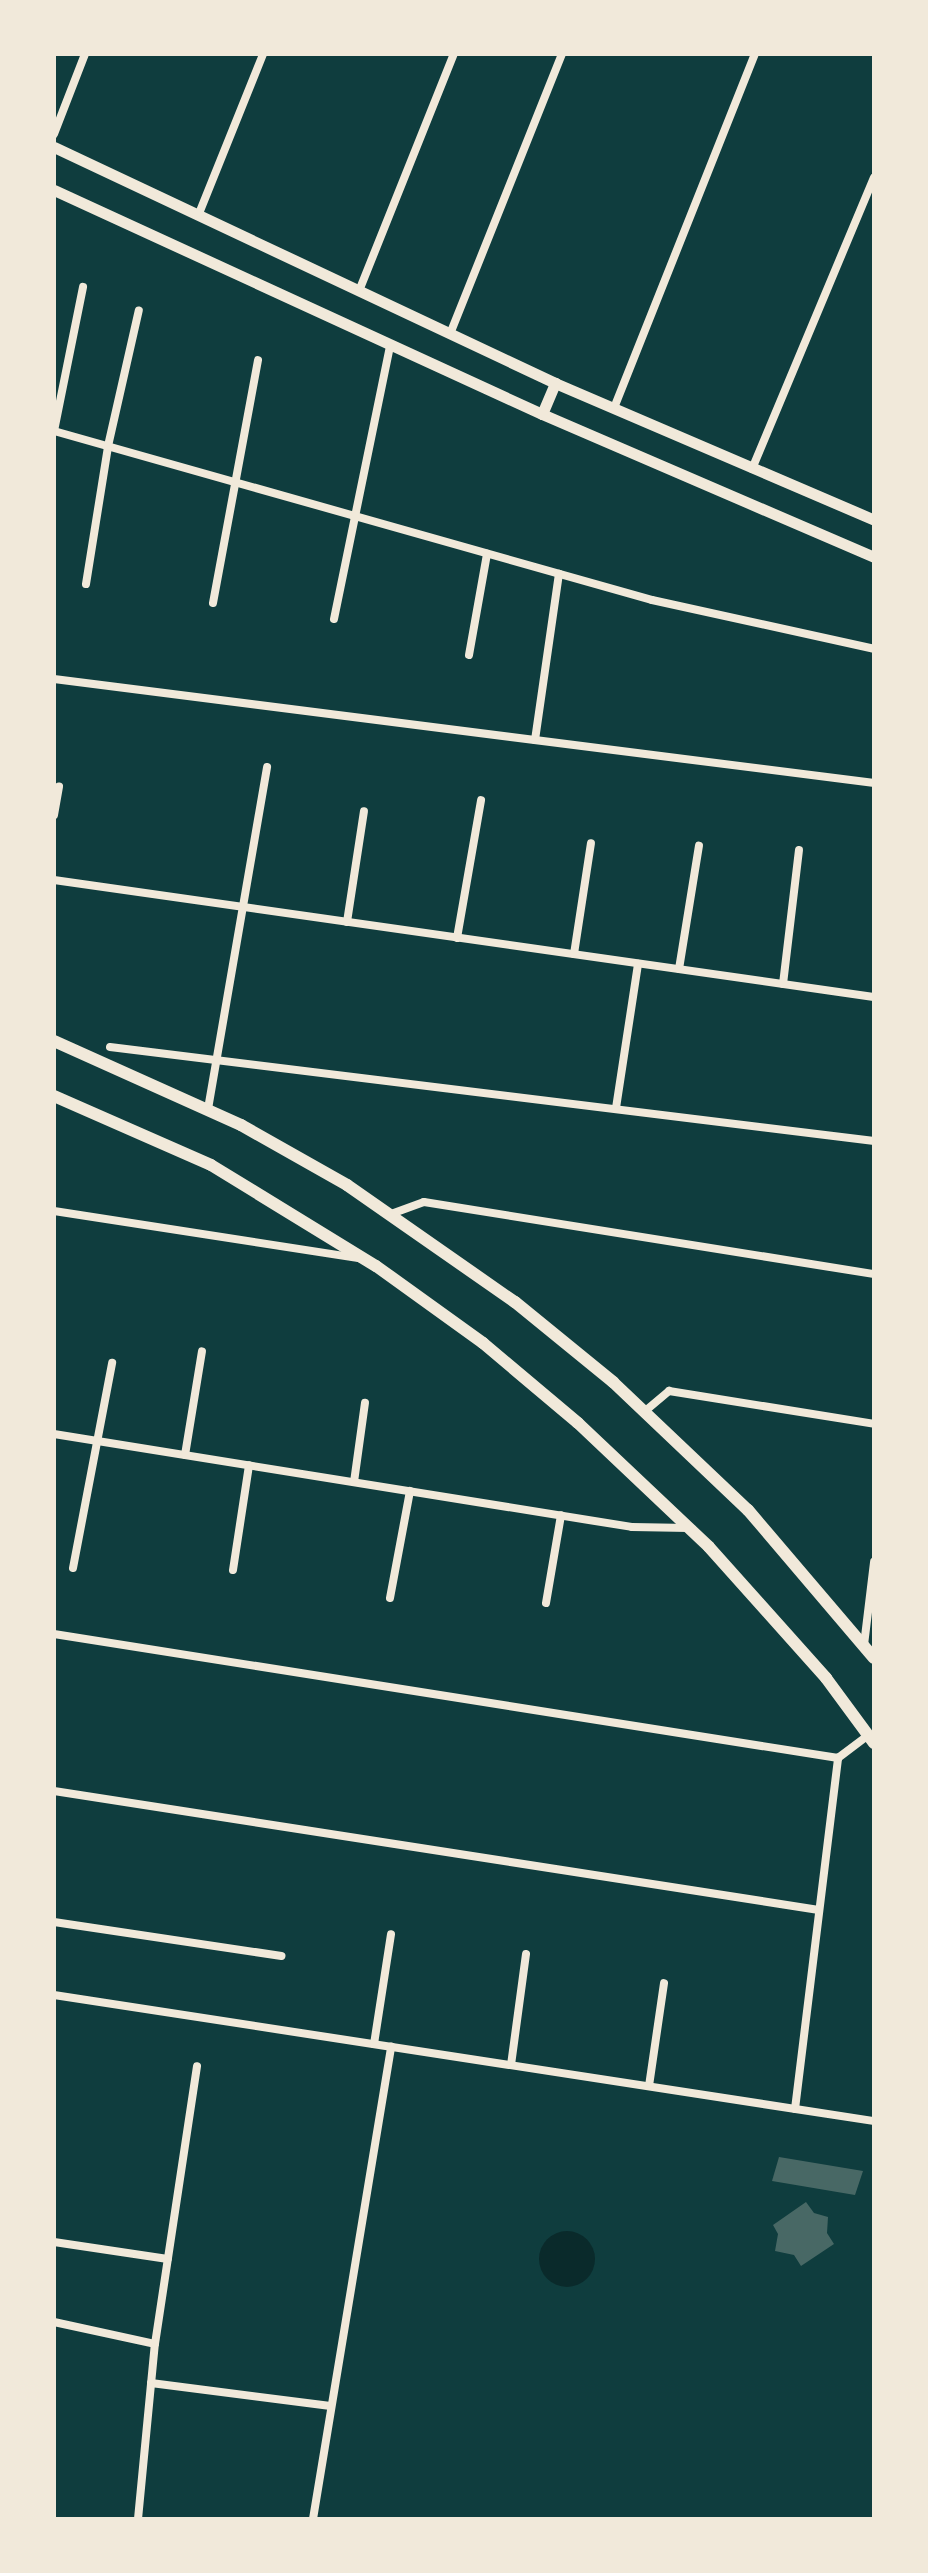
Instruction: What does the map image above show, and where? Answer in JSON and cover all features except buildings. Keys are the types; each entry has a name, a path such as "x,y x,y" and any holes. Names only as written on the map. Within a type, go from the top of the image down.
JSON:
{"main road":[{"path":"54,147 555,383 874,520"},
{"path":"54,190 542,414 874,557"},
{"path":"542,414 555,383"},
{"path":"54,1041 208,1109 391,1214 515,1302 644,1412 748,1510 874,1658"},
{"path":"54,1096 211,1165 366,1259 531,1383 689,1528 826,1678 871,1739"}],"street":[{"path":"54,134 85,54"},
{"path":"198,216 263,54"},
{"path":"359,291 454,54"},
{"path":"450,334 562,54"},
{"path":"614,408 755,54"},
{"path":"752,469 874,178"},
{"path":"83,287 54,431 652,600 874,649"},
{"path":"86,584 108,446 139,310"},
{"path":"334,619 390,345"},
{"path":"213,603 258,360"},
{"path":"469,655 487,554"},
{"path":"535,740 559,574"},
{"path":"54,679 874,783"},
{"path":"208,1109 267,767"},
{"path":"54,815 59,786"},
{"path":"457,938 481,800"},
{"path":"347,922 364,811"},
{"path":"574,954 591,843"},
{"path":"679,969 699,846"},
{"path":"783,984 799,850"},
{"path":"54,880 874,997"},
{"path":"616,1108 638,964"},
{"path":"110,1047 218,1057 874,1141"},
{"path":"391,1214 424,1202 874,1274"},
{"path":"54,1211 366,1259"},
{"path":"185,1455 202,1351"},
{"path":"73,1568 112,1363"},
{"path":"644,1412 669,1391 874,1424"},
{"path":"354,1482 365,1403"},
{"path":"54,1434 632,1527 689,1528"},
{"path":"233,1570 249,1465"},
{"path":"390,1598 410,1491"},
{"path":"546,1603 561,1515"},
{"path":"864,1645 874,1562"},
{"path":"54,1634 838,1758 871,1739"},
{"path":"795,2109 838,1758"},
{"path":"54,1791 819,1910"},
{"path":"54,1922 281,1956"},
{"path":"374,2044 391,1934"},
{"path":"511,2065 526,1954"},
{"path":"649,2086 664,1983"},
{"path":"54,1995 874,2121"},
{"path":"313,2519 391,2046"},
{"path":"138,2519 155,2344 197,2066"},
{"path":"54,2242 168,2259"},
{"path":"54,2322 155,2344"},
{"path":"151,2383 331,2406"}],"water":[{"path":"567,2231 587,2239 595,2259 587,2279 567,2287 547,2279 539,2259 547,2239"}]}
